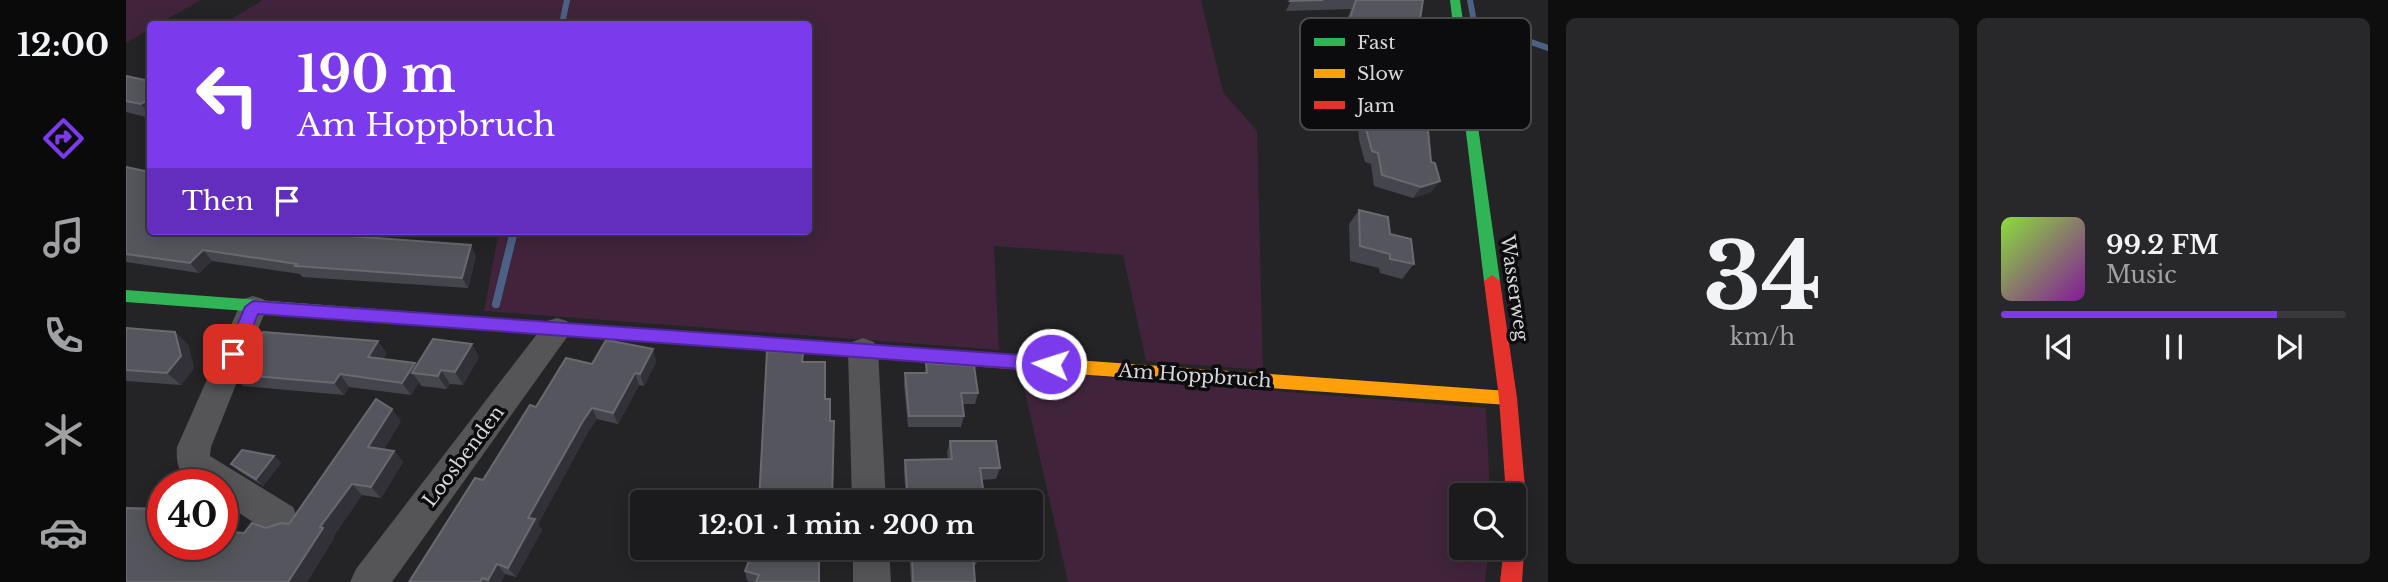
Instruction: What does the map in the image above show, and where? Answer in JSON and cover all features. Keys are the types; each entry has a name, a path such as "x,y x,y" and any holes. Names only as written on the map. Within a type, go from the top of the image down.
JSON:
{"street":[{"name":"Wasserweg","path":"1455,0 1457,18"},
{"name":"Wasserweg","path":"1472,130 1508,398 1517,509 1511,582"},
{"name":"Am Hoppbruch","path":"126,296 1508,398"},
{"path":"253,307 194,447 193,460 201,470 281,519"},
{"name":"Loosbenden","path":"369,582 557,329"},
{"path":"863,350 869,490"},
{"path":"871,560 872,582"}],"shaded area":[{"path":"126,0 201,0 163,21 147,21 147,31 126,43"},
{"path":"263,0 1201,0 1223,92 1257,131 1263,370 1146,361 1123,255 994,246 999,350 484,311 498,235 812,235 812,21 228,21"},
{"path":"1020,370 1486,408 1489,483 1449,483 1449,560 1488,560 1485,582 1068,582"}],"building":[{"path":"1356,0 1423,0 1420,18 1350,18"},
{"path":"126,76 147,80 147,100 141,104 126,101"},
{"path":"1366,130 1428,130 1431,162 1435,163 1440,181 1421,187 1382,175 1378,153 1372,151"},
{"path":"126,167 147,171 147,235 335,235 471,245 462,278 295,266 297,264 203,250 190,263 126,254"},
{"path":"1359,210 1388,217 1390,234 1411,239 1414,264 1390,259 1390,254 1360,246"},
{"path":"126,328 175,332 181,356 167,373 126,370"},
{"path":"263,332 378,341 368,357 415,363 402,383 340,374 334,383 231,374"},
{"path":"433,339 472,344 455,372 441,370 438,376 412,373"},
{"path":"606,340 653,349 640,374 635,373 613,413 592,408 583,421 528,518 535,519 508,568 497,564 488,580 482,578 480,582 409,582 475,478 483,480 530,405 536,407 566,358 592,364"},
{"path":"767,351 803,353 802,362 825,362 825,399 830,399 830,421 834,421 832,490 760,490"},
{"path":"926,363 974,366 978,393 961,393 964,416 909,416 905,373 927,373"},
{"path":"376,399 392,409 368,447 394,451 371,487 352,484 320,527 323,528 288,582 126,582 126,508 147,509 147,560 238,560 238,532 244,533 252,523 266,528 281,523 289,524"},
{"path":"950,441 996,441 1000,468 980,468 983,490 907,490 905,460 952,459"},
{"path":"242,450 274,456 256,479 231,464"},
{"path":"749,560 819,560 819,582 756,582 759,575 745,571"},
{"path":"912,560 973,560 975,582 913,582"}],"waterway":[{"path":"563,21 567,0"},
{"path":"1470,0 1473,18"},
{"path":"1531,42 1548,48"},
{"path":"496,304 513,235"}],"traffic: fast":[{"path":"1455,0 1457,18"},
{"path":"1472,130 1492,281"},
{"path":"126,296 589,331"}],"traffic: slow":[{"path":"1047,365 1508,398"}],"traffic: jam":[{"path":"1492,281 1508,398 1517,509 1511,582"},
{"path":"589,331 1047,365"}],"route":[{"path":"233,354 253,307 1051,364"}]}
